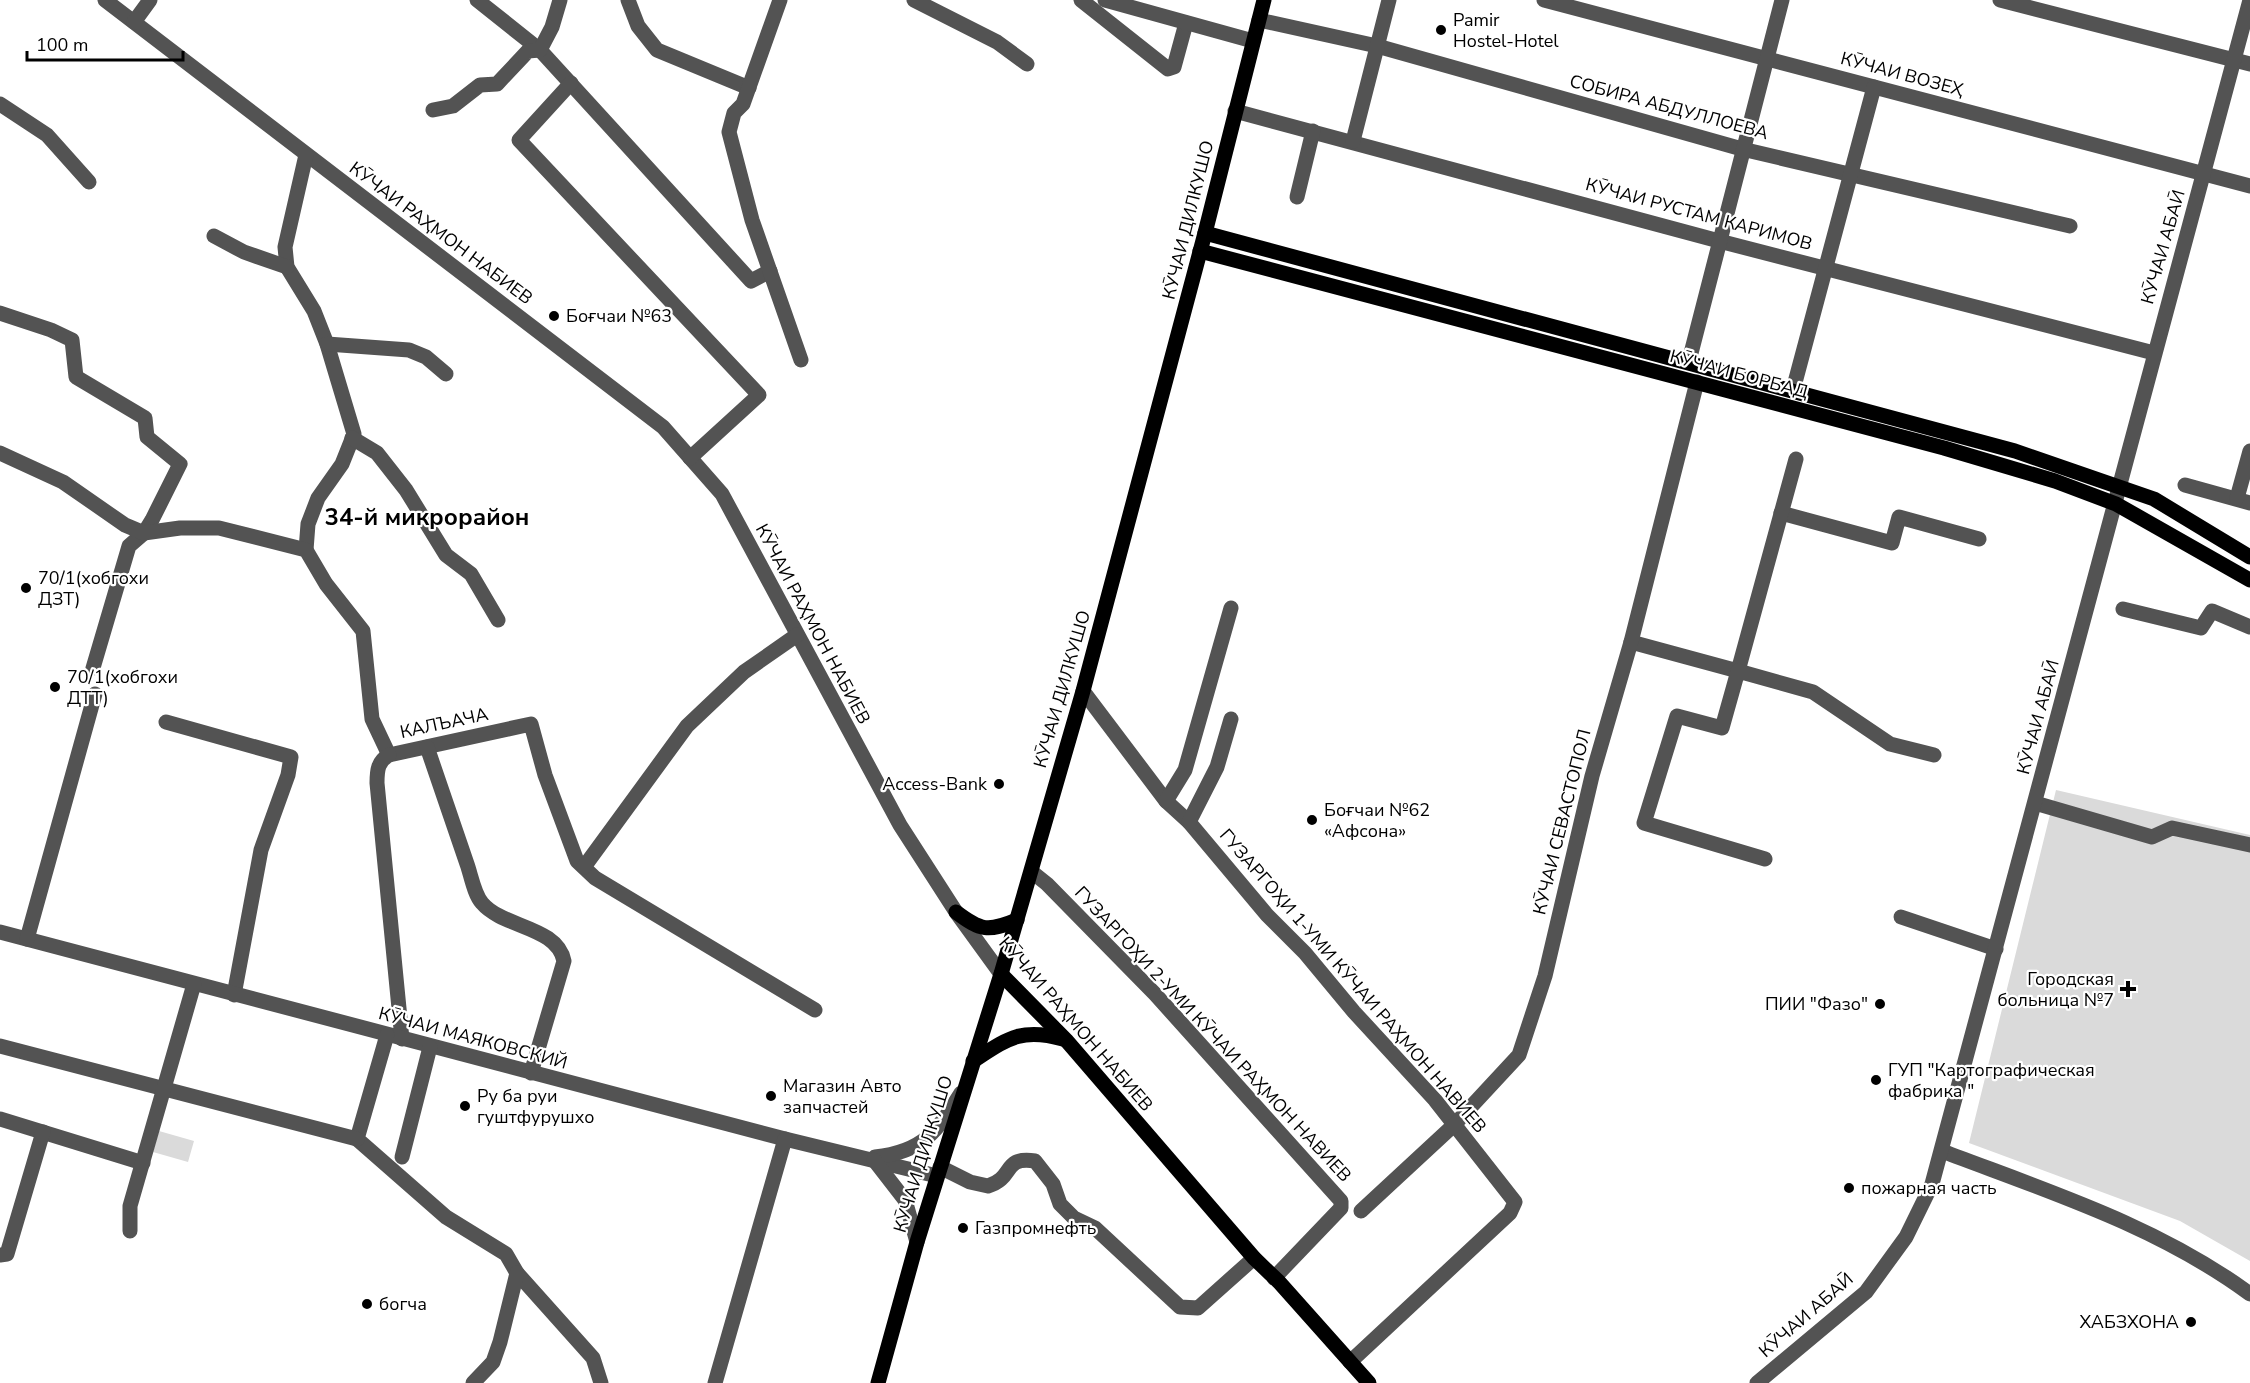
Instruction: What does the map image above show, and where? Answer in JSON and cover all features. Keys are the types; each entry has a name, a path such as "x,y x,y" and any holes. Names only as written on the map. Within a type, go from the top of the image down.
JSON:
{"main road":[{"name":"КӮЧАИ ДИЛКУШО","path":"878,1383 916,1242 1032,872 1083,691 1205,233 1264,0"},
{"name":"КӮЧАИ БОРБАД","path":"1205,233 1689,361 2016,451 2154,499 2250,557"},
{"name":"КӮЧАИ БОРБАД","path":"1200,251 1944,448 2055,481 2116,504 2250,580"},
{"path":"956,912 974,926 987,929 1017,920"},
{"name":"КӮЧАИ РАҲМОН НАБИЕВ","path":"1001,974 1066,1040 1254,1258 1369,1383"},
{"path":"973,1061 1008,1038 1026,1032 1066,1040"}],"street":[{"name":"КӮЧАИ РАҲМОН НАБИЕВ","path":"105,0 663,427 722,494 875,781 956,912 1001,974"},
{"path":"134,22 150,0"},
{"path":"540,50 552,27 560,0"},
{"path":"628,0 638,26 657,50 749,88"},
{"path":"914,0 997,42 1027,64"},
{"path":"1081,0 1168,69 1174,67 1186,23"},
{"path":"1104,0 1253,41"},
{"path":"1353,141 1389,0"},
{"name":"КӮЧАИ ВОЗЕҲ","path":"1544,0 2250,186"},
{"path":"1689,361 1782,0"},
{"path":"2001,0 2250,64"},
{"name":"КӮЧАИ АБАӢ","path":"1757,1383 1866,1292 1906,1236 1932,1184 2250,0"},
{"path":"775,1 749,88 743,104 734,113 729,132 752,220 801,360"},
{"path":"485,2 540,50 751,281 770,271"},
{"name":"СОБИРА АБДУЛЛОЕВА","path":"1259,20 1377,46 1742,149 2070,226"},
{"path":"433,110 453,106 480,85 497,84 528,51 540,50"},
{"path":"571,83 519,140 759,395 690,458"},
{"path":"1793,390 1874,87"},
{"path":"0,104 47,135 89,182"},
{"name":"КӮЧАИ РУСТАМ КАРИМОВ","path":"1235,111 1719,241 2154,353"},
{"path":"1297,196 1313,131"},
{"path":"0,453 63,482 125,525 144,533 180,528 219,528 306,550 308,524 318,498 342,464 354,434 327,344 314,312 287,267 285,247 306,155"},
{"path":"214,236 244,252 287,267"},
{"path":"0,313 72,340 76,377 145,418 147,437 180,464 144,533 129,546 93,668"},
{"path":"327,344 409,350 426,357 446,374"},
{"name":"КӮЧАИ СЕВАСТОПОЛ","path":"1361,1211 1455,1124 1519,1055 1545,976 1592,776 1631,642 1696,382"},
{"path":"352,438 377,453 406,490 446,555 471,574 498,620"},
{"path":"2185,485 2244,500 2250,451"},
{"path":"1765,859 1644,823 1677,716 1722,728 1796,459"},
{"path":"1781,513 1892,543 1899,518 1978,539"},
{"name":"КАЛЪАЧА","path":"306,550 326,584 363,631 372,719 389,755 531,724 563,825 578,861 596,878 815,1010"},
{"path":"1166,801 1185,770 1231,608"},
{"path":"2123,609 2200,628 2212,611 2250,627"},
{"path":"584,867 687,726 744,672 797,635"},
{"path":"1631,642 1812,692 1890,744 1934,755"},
{"name":"ГУЗАРГОҲИ 1-УМИ КӮЧАИ РАҲМОН НАВИЕВ","path":"1083,691 1166,801 1188,822 1455,1124 1515,1202 1514,1207 1350,1362"},
{"path":"27,939 95,694"},
{"path":"1188,822 1212,778 1231,719"},
{"path":"166,722 291,757 288,775 261,850 234,995"},
{"path":"427,747 481,902 504,921 524,927 559,947 562,954 564,962 531,1073"},
{"path":"357,1139 394,1037 376,783 377,770 383,759 389,755"},
{"path":"2035,803 2152,837 2172,828 2250,845"},
{"name":"ГУЗАРГОҲИ 2-УМИ КӮЧАИ РАҲМОН НАВИЕВ","path":"1032,872 1155,994 1341,1200 1341,1208 1274,1278"},
{"path":"1901,917 1996,949"},
{"name":"КӮЧАИ МАЯКОВСКИЙ","path":"0,932 785,1139 870,1159 938,1171 988,1186 1005,1177 1013,1162 1021,1159 1035,1161 1053,1184 1060,1204 1074,1218 1095,1228 1180,1307 1198,1308 1254,1258"},
{"path":"130,1231 130,1206 194,984"},
{"path":"0,1046 357,1139 446,1217 506,1254 517,1273 593,1358 601,1383"},
{"path":"402,1157 430,1047"},
{"path":"870,1159 894,1155 919,1145 937,1131 963,1090"},
{"path":"0,1119 143,1163"},
{"path":"0,1255 7,1254 43,1132"},
{"path":"715,1383 785,1139"},
{"path":"1942,1151 2090,1207 2166,1242 2213,1268 2250,1294"},
{"path":"870,1159 905,1200 916,1242"},
{"path":"473,1383 493,1362 517,1273"}],"shaded area":[{"name":"Городская больница №7","path":"2056,790 2250,835 2250,1261 2180,1221 1969,1143"},
{"path":"159,1131 194,1141 188,1162 153,1152"}],"place":[{"name":"Pamir Hostel-Hotel","path":"1441,30"},
{"name":"Боғчаи №63","path":"554,316"},
{"name":"70/1(хобгохи ДЗТ)","path":"26,588"},
{"name":"70/1(хобгохи ДТТ)","path":"55,687"},
{"name":"Access-Bank","path":"999,784"},
{"name":"Боғчаи №62 «Афсона»","path":"1312,820"},
{"name":"Городская больница №7","path":"2128,989"},
{"name":"ПИИ \"Фазо\"","path":"1880,1004"},
{"name":"ГУП \"Картографическая фабрика \"","path":"1876,1080"},
{"name":"Магазин Авто запчастей","path":"771,1096"},
{"name":"Ру ба руи гуштфурушхо","path":"465,1106"},
{"name":"пожарная часть","path":"1849,1188"},
{"name":"Газпромнефть","path":"963,1228"},
{"name":"богча","path":"367,1304"},
{"name":"ХАБЗХОНА","path":"2191,1322"}],"district":[{"name":"34-й микрорайон","path":"427,517"}]}
